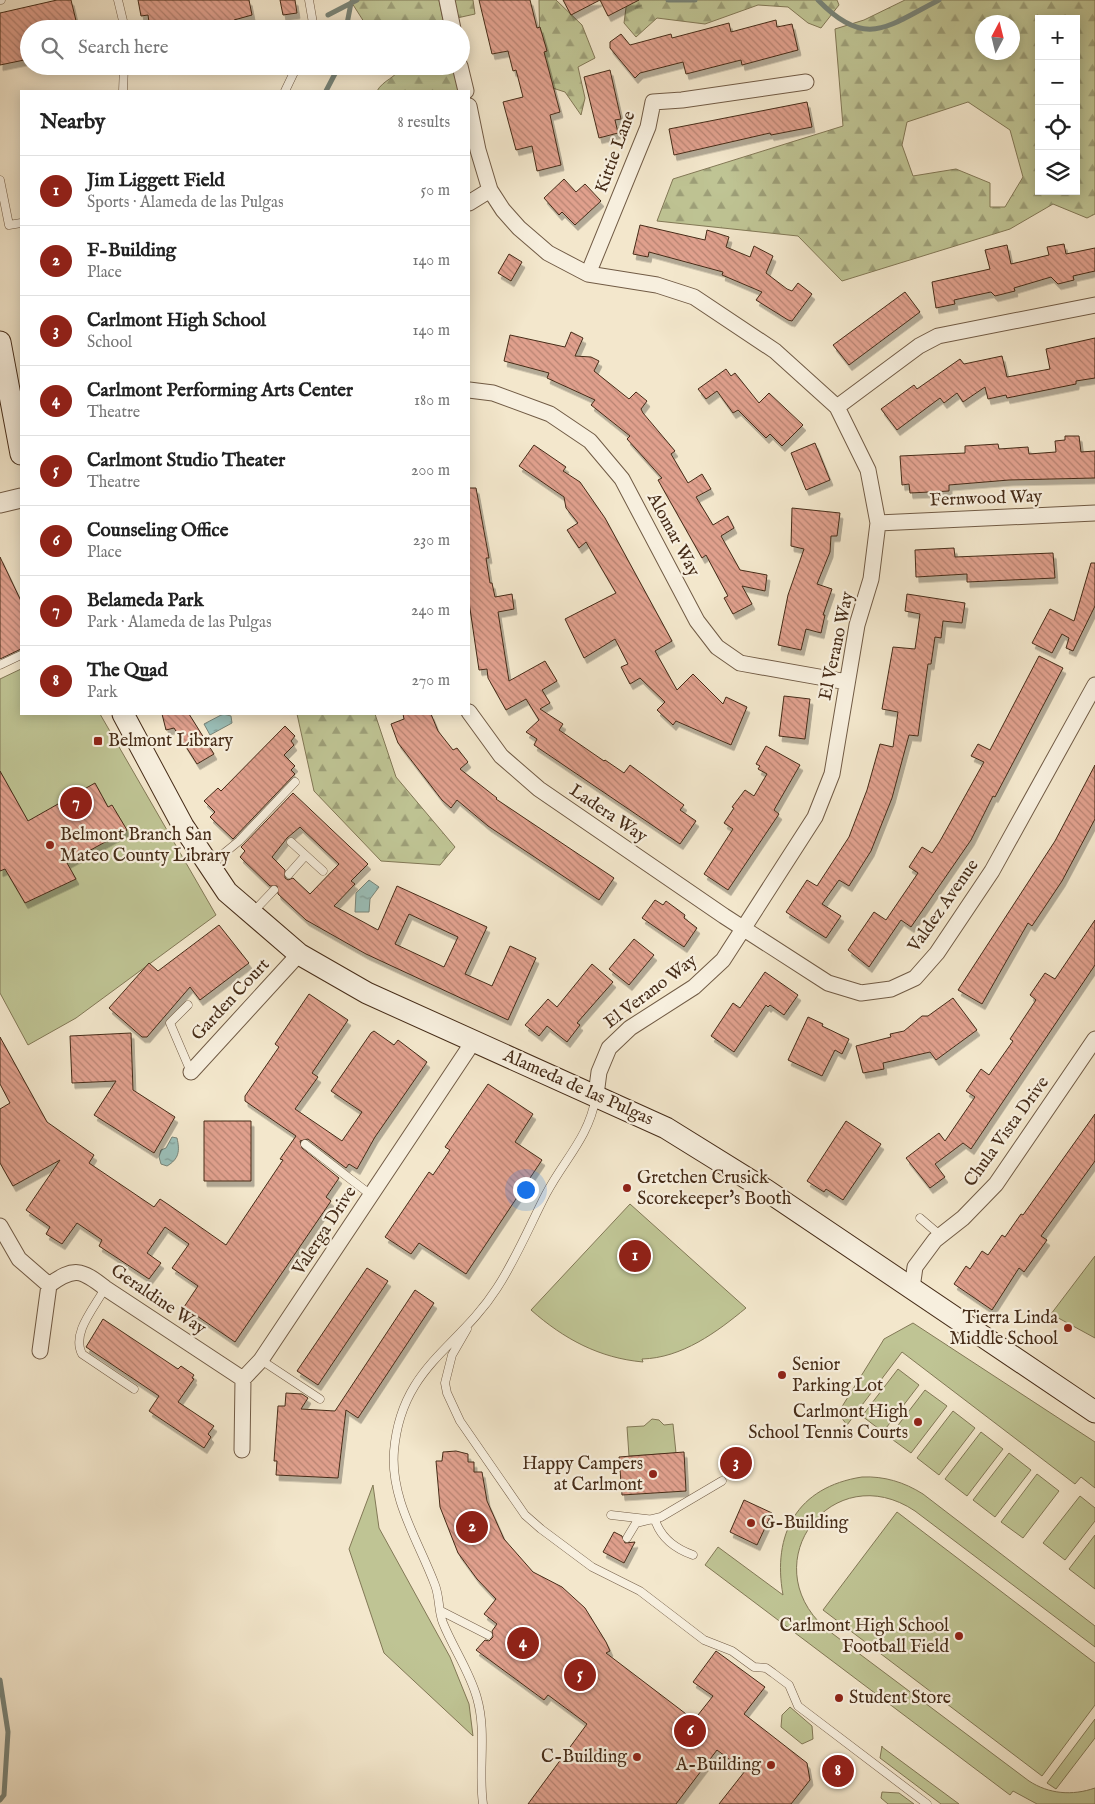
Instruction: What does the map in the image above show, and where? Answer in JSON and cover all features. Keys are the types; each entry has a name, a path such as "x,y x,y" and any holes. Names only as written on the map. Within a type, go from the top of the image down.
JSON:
{"main road":[{"path":"0,342 2,365 20,449"},
{"name":"Alameda de las Pulgas","path":"124,715 183,826 227,892 299,954 367,993 666,1128 766,1190 1095,1412"}],"street":[{"path":"447,0 451,20"},
{"path":"462,75 466,90"},
{"name":"Kittie Lane","path":"588,274 648,127 653,102 682,100 806,82"},
{"path":"470,111 478,150 490,190 503,210 519,228 548,253 588,274 657,285 694,298 775,351 838,407 919,346 938,336 1095,305"},
{"path":"470,201 490,190"},
{"name":"Alomar Way","path":"470,390 494,393 550,414 590,441 622,479 697,621 718,647 740,663 847,682"},
{"name":"El Verano Way","path":"596,1095 599,1072 609,1048 630,1028 694,987 723,960 815,817 832,774 857,625 871,578 878,522 868,470 838,407"},
{"path":"0,503 20,498"},
{"name":"Fernwood Way","path":"878,522 1095,513"},
{"name":"Valdez Avenue","path":"743,927 828,983 861,993 891,989 915,978 937,953 992,871 1095,685"},
{"name":"Ladera Way","path":"470,713 501,756 539,789 743,927"},
{"name":"Garden Court","path":"191,1072 299,954"},
{"name":"Chula Vista Drive","path":"912,1288 915,1267 941,1236 963,1218 996,1184 1095,1039"},
{"name":"Valerga Drive","path":"243,1379 262,1360 473,1042"},
{"path":"0,1226 19,1259 49,1284 40,1351"},
{"name":"Geraldine Way","path":"49,1284 67,1272 88,1274 105,1288 243,1379"},
{"path":"242,1450 243,1379"}],"lane":[{"path":"118,0 123,20"},
{"path":"309,0 312,20"},
{"path":"123,90 124,75"},
{"path":"285,90 293,75"},
{"path":"0,180 8,224 20,223"},
{"path":"0,665 20,655"},
{"path":"209,865 239,841 295,782"},
{"path":"291,842 323,871"},
{"path":"289,874 305,856"},
{"path":"252,914 274,890"},
{"path":"188,1005 170,1023 191,1072"},
{"path":"484,1804 482,1736 477,1698 443,1623 435,1584 414,1540 404,1509 394,1465 394,1448 400,1418 413,1388 442,1350 475,1316 497,1289 546,1193 582,1138 590,1122 596,1095"},
{"path":"305,1144 371,1195"},
{"path":"920,1218 941,1236"},
{"path":"105,1288 83,1326 79,1349 82,1354 134,1389"},
{"path":"475,1316 452,1355 446,1389 460,1421 525,1515 544,1532 592,1567 606,1576 640,1591 704,1640 732,1651 754,1667 766,1668 773,1673 789,1686 798,1706 928,1804"},
{"path":"262,1360 320,1399"},
{"path":"626,1538 636,1523 655,1520 722,1481"},
{"path":"611,1515 655,1520"},
{"path":"655,1520 665,1538 675,1546 693,1555"},
{"path":"441,1611 488,1635"}],"green space":[{"path":"350,0 439,0 443,20 363,20"},
{"path":"453,0 473,0 475,14 457,18"},
{"path":"539,0 556,0 582,25 595,58 578,67 585,98 581,115 565,92 537,83 540,61"},
{"path":"627,0 837,0 839,5 821,28 808,23 788,7 758,5 705,24 657,18 636,37 624,23"},
{"path":"905,0 1095,0 1095,214 1087,218 1053,204 1010,229 842,281 798,236 657,221 673,179 843,126 835,29 864,20","holes":["968,102 1010,130 1023,177 1005,207 990,207 990,183 956,169 913,176 902,145 907,122"]},
{"path":"394,75 456,75 459,90 378,90"},
{"path":"20,669 20,715 101,715 216,915 76,1018 28,1045 0,993 0,679"},
{"path":"297,715 375,715 396,777 455,847 440,865 381,861 314,791"},
{"path":"630,1204 746,1308 723,1326 685,1349 657,1358 642,1359 643,1362 612,1356 583,1345 556,1330 531,1310"},
{"path":"1095,1256 1095,1338 1051,1314"},
{"path":"913,1323 1095,1442 1095,1488 1081,1477 1075,1484 902,1352 847,1425 838,1413 884,1339"},
{"name":"Carlmont High School Tennis Courts","path":"898,1369 919,1385 883,1432 862,1416"},
{"name":"Carlmont High School Tennis Courts","path":"925,1390 947,1406 911,1453 889,1437"},
{"name":"Carlmont High School Tennis Courts","path":"953,1411 975,1428 939,1475 917,1458"},
{"path":"652,1419 659,1420 664,1425 673,1424 676,1453 629,1456 627,1427 644,1426"},
{"name":"Carlmont High School Tennis Courts","path":"981,1432 1003,1449 967,1496 945,1479"},
{"path":"1009,1453 1031,1470 995,1517 973,1500"},
{"path":"1037,1474 1059,1491 1023,1538 1001,1522"},
{"path":"862,1477 894,1481 909,1486 923,1494 1095,1626 1095,1647 915,1511 885,1498 856,1497 831,1506 812,1524 800,1547 797,1574 805,1602 825,1628 1029,1781 1045,1789 1069,1793 1095,1788 1095,1804 1037,1804 1013,1791 1010,1795 705,1565 718,1547 783,1595 782,1552 786,1533 794,1517 806,1503 821,1491 839,1482"},
{"path":"373,1485 379,1528 450,1657 469,1704 473,1736 384,1653 349,1549"},
{"path":"1080,1496 1095,1508 1095,1521 1065,1560 1043,1543"},
{"name":"Carlmont High School Football Field","path":"897,1512 1095,1663 1095,1705 1042,1776 823,1610"},
{"path":"1095,1535 1095,1589 1069,1569"},
{"path":"790,1707 812,1726 813,1739 802,1744 781,1727 782,1715"},
{"path":"1095,1719 1095,1738 1056,1789 1047,1783"},
{"path":"882,1746 959,1804 941,1804 880,1758"},
{"path":"882,1792 899,1793 914,1804 888,1804 881,1798"}],"water":[{"path":"221,715 231,716 232,723 210,735 204,724"},
{"path":"369,880 379,887 370,899 369,912 355,912 356,893"},
{"path":"172,1137 177,1138 178,1154 167,1166 161,1164 159,1157 161,1150 166,1148"}],"building":[{"path":"57,0 71,0 76,20 20,20 20,61 0,65 0,13"},
{"path":"138,0 249,0 252,15 234,20 149,20 148,15 141,16"},
{"path":"280,0 295,0 297,13 283,15"},
{"path":"479,0 530,0 537,28 540,27 547,51 544,52 560,112 550,115 561,165 537,171 532,146 516,150 503,102 523,97 516,70 513,71 508,51 492,54"},
{"path":"563,0 600,0 571,15"},
{"path":"600,0 639,0 608,16"},
{"path":"776,20 777,27 792,24 798,50 742,65 741,60 686,74 683,62 640,73 635,78 610,48 610,42 621,34 630,45 671,34 672,38 729,23 731,32"},
{"path":"610,70 621,119 615,120 618,133 599,138 584,77"},
{"path":"807,102 812,127 771,135 770,133 674,155 669,129"},
{"path":"564,179 576,192 585,184 601,201 575,225 562,212 559,215 544,198"},
{"path":"640,225 705,240 707,230 729,237 726,247 750,257 754,246 773,256 766,273 787,289 792,291 798,283 812,294 792,321 788,320 756,300 762,292 722,275 723,272 649,252 648,257 633,254"},
{"path":"1064,244 1066,254 1095,248 1095,271 1073,276 1074,280 1058,284 1051,277 1014,288 1015,291 995,296 991,292 954,300 955,304 936,308 932,282 990,269 985,250 1007,245 1011,264 1049,255 1047,247"},
{"path":"509,254 522,262 511,281 498,273"},
{"path":"905,292 920,312 849,365 833,345"},
{"path":"571,332 583,338 575,356 591,357 599,361 594,371 629,399 636,392 647,401 641,409 643,413 675,451 671,454 688,483 702,474 711,489 696,497 713,525 728,516 734,528 721,536 740,570 767,575 765,591 742,586 752,604 733,614 724,598 728,596 706,555 702,558 658,480 662,478 627,439 630,436 591,405 595,400 547,378 549,373 504,361 510,335 565,347"},
{"path":"1095,338 1095,378 1076,381 1076,384 1007,398 1006,395 988,399 985,387 963,402 957,393 944,403 940,398 897,430 881,409 914,385 917,389 960,359 964,364 1002,356 1007,377 1050,369 1046,349"},
{"path":"726,369 731,376 735,373 759,403 769,393 803,425 782,446 770,434 766,438 738,410 733,413 717,391 706,399 698,389"},
{"path":"1065,436 1079,436 1081,452 1095,451 1095,478 1009,480 949,485 949,491 910,493 909,484 902,485 900,456 965,453 965,446 998,444 999,449 1028,447 1029,454 1056,452 1055,441 1065,440"},
{"path":"815,443 830,480 806,490 791,453"},
{"path":"534,445 566,467 563,471 580,482 605,518 672,641 655,651 677,690 693,674 723,704 726,697 747,707 731,745 676,721 673,725 657,710 665,702 640,678 630,684 621,667 628,664 615,639 584,658 565,619 616,593 586,542 579,548 567,530 578,523 566,508 564,497 519,466"},
{"path":"470,488 476,488 489,558 486,558 490,583 492,583 495,597 512,594 514,609 498,612 509,681 545,661 557,681 542,690 550,703 540,709 563,724 559,730 604,761 624,773 630,765 684,805 680,810 696,821 680,844 534,745 537,739 526,732 539,720 526,699 506,710 488,678 487,669 479,670 470,609"},
{"path":"792,508 840,513 837,536 831,536 830,552 817,584 832,589 823,615 825,615 821,633 806,629 801,650 778,645 788,595 804,549 791,546"},
{"path":"954,548 955,557 1053,553 1055,578 967,582 967,574 916,577 915,550"},
{"path":"0,557 20,599 20,649 0,659"},
{"path":"1091,563 1095,563 1095,606 1073,651 1066,648 1069,638 1062,634 1052,653 1032,643 1050,609 1074,621"},
{"path":"907,594 965,603 962,623 943,621 941,638 935,637 931,664 928,664 918,736 909,735 892,798 871,851 849,886 839,880 822,904 841,916 826,938 786,912 807,880 817,886 849,837 867,790 880,744 893,747 898,712 882,709 893,647 915,649 920,614 905,611"},
{"path":"1039,656 1063,668 995,797 993,796 971,840 911,927 901,920 869,967 848,950 874,912 886,920 918,873 909,867 922,847 932,853 940,841 984,762 971,756 978,744 990,750"},
{"path":"784,696 810,699 805,739 779,736"},
{"path":"162,715 190,715 214,754 197,764 174,728 166,730"},
{"path":"403,715 431,715 438,731 453,750 457,748 468,762 460,769 496,799 614,878 599,900 488,826 457,800 451,808 442,800 398,743 391,724 404,719"},
{"path":"285,726 295,736 291,741 294,745 284,755 295,766 291,770 295,774 233,839 210,817 215,812 204,801 218,788 221,791"},
{"path":"766,746 800,765 774,810 779,814 728,890 704,874 733,829 724,823 734,808 732,807 745,790 754,796 767,774 758,769 760,766 756,764"},
{"path":"1095,765 1095,819 1062,881 1032,926 1028,923 982,1004 958,990 1055,841"},
{"name":"Belmont Branch San Mateo County Library","path":"0,771 28,821 95,783 108,807 112,805 127,830 67,863 76,879 25,903 5,869 0,871"},
{"path":"293,793 368,864 351,881 355,884 334,906 378,930 397,886 487,927 465,974 492,986 510,946 536,958 508,1020 366,954 306,920 278,894 277,886 270,886 240,857 245,851 241,847","holes":["300,827 339,864 310,894 293,878 288,880 285,878 285,870 272,857 287,838","409,914 458,937 444,967 395,944"]},
{"path":"655,900 663,905 666,901 685,915 684,918 697,928 684,947 642,918"},
{"path":"1095,920 1095,965 971,1149 963,1143 935,1164 945,1177 930,1188 906,1158 939,1133 945,1141 975,1097 966,1091 981,1069 989,1075 1013,1041 1010,1039 1036,1000 1030,995 1045,973 1055,979"},
{"path":"219,925 249,963 200,1000 190,987 147,1037 142,1037 109,1008 149,963 158,971"},
{"path":"634,939 654,955 629,985 609,969"},
{"path":"592,964 613,982 577,1023 580,1025 567,1042 547,1026 539,1036 525,1025 548,999 557,1007"},
{"path":"765,972 798,995 784,1015 770,1005 768,1007 766,1005 734,1052 711,1036 733,1003 740,1008"},
{"path":"309,994 348,1020 312,1073 318,1077 295,1109 342,1141 362,1112 331,1091 371,1033 374,1031 394,1045 398,1040 427,1062 375,1137 357,1169 349,1164 346,1168 308,1139 300,1141 302,1148 339,1178 326,1197 331,1201 235,1342 184,1307 198,1286 172,1268 189,1244 165,1227 147,1253 161,1263 149,1279 99,1246 102,1240 77,1223 62,1244 46,1234 50,1227 26,1210 60,1160 13,1186 0,1163 0,1109 10,1103 0,1084 0,1037 47,1122 94,1155 89,1163 154,1207 160,1199 226,1245 283,1160 280,1159 296,1136 245,1101 245,1096 279,1047 275,1044"},
{"path":"953,998 977,1030 936,1060 930,1052 883,1063 884,1069 863,1073 856,1046 891,1037 890,1034 904,1031 922,1016 928,1016"},
{"path":"808,1017 849,1039 842,1054 835,1050 822,1076 788,1060"},
{"path":"131,1033 133,1090 175,1117 154,1153 94,1115 116,1081 72,1083 70,1036"},
{"path":"488,1084 533,1114 515,1142 542,1160 466,1274 419,1243 411,1254 385,1237 429,1172 433,1175 450,1150 445,1147"},
{"path":"1095,1114 1095,1161 1041,1236 1047,1240 1024,1272 1019,1268 992,1310 954,1284 966,1266 970,1269 982,1251 988,1255 1002,1235 1005,1237 1021,1214 1023,1215"},
{"path":"204,1121 251,1121 251,1181 204,1181"},
{"path":"846,1121 881,1144 843,1200 826,1189 824,1192 807,1181"},
{"path":"367,1268 388,1281 318,1385 297,1371"},
{"path":"415,1290 434,1303 358,1418 346,1410 338,1478 276,1475 277,1461 274,1461 278,1406 285,1406 286,1393 302,1394 308,1398 301,1409 335,1411"},
{"path":"103,1319 178,1369 181,1366 194,1375 192,1378 194,1379 178,1402 214,1426 208,1434 211,1437 204,1448 149,1411 159,1396 86,1347"},
{"path":"456,1451 468,1454 468,1462 474,1462 474,1472 482,1472 487,1501 504,1539 533,1572 562,1587 585,1608 606,1642 610,1651 606,1653 694,1720 713,1696 693,1682 716,1651 765,1687 744,1714 807,1763 810,1780 791,1804 719,1804 745,1771 717,1750 676,1804 528,1804 587,1724 548,1695 544,1700 476,1650 485,1640 489,1641 493,1637 492,1631 497,1624 484,1614 496,1599 477,1579 458,1553 440,1507 436,1461 442,1461 443,1452"},
{"name":"Happy Campers at Carlmont","path":"684,1452 686,1491 622,1495 619,1457"},
{"name":"G-Building","path":"744,1500 772,1513 757,1545 730,1532"},
{"path":"614,1532 622,1536 625,1543 635,1542 624,1563 603,1552"}],"waterway":[{"path":"328,15 357,0"},
{"path":"668,0 695,0"},
{"path":"818,0 850,25 864,29 891,25 939,0"},
{"path":"348,20 351,3"},
{"path":"327,90 334,75"},
{"path":"0,1680 8,1732 4,1795 0,1800"}],"place":[{"name":"Belmont Library","path":"98,741"},
{"name":"Belameda Park","path":"76,803"},
{"name":"Belmont Branch San Mateo County Library","path":"50,845"},
{"name":"Gretchen Crusick Scorekeeper's Booth","path":"627,1188"},
{"name":"Jim Liggett Field","path":"635,1256"},
{"name":"Tierra Linda Middle School","path":"1068,1328"},
{"name":"Senior Parking Lot","path":"782,1375"},
{"name":"Carlmont High School Tennis Courts","path":"918,1422"},
{"name":"Carlmont High School","path":"736,1463"},
{"name":"Happy Campers at Carlmont","path":"653,1474"},
{"name":"G-Building","path":"751,1523"},
{"name":"F-Building","path":"472,1527"},
{"name":"Carlmont High School Football Field","path":"959,1636"},
{"name":"Carlmont Performing Arts Center","path":"523,1643"},
{"name":"Carlmont Studio Theater","path":"580,1675"},
{"name":"Student Store","path":"839,1698"},
{"name":"Counseling Office","path":"690,1731"},
{"name":"C-Building","path":"637,1757"},
{"name":"A-Building","path":"771,1765"},
{"name":"The Quad","path":"838,1771"}]}
